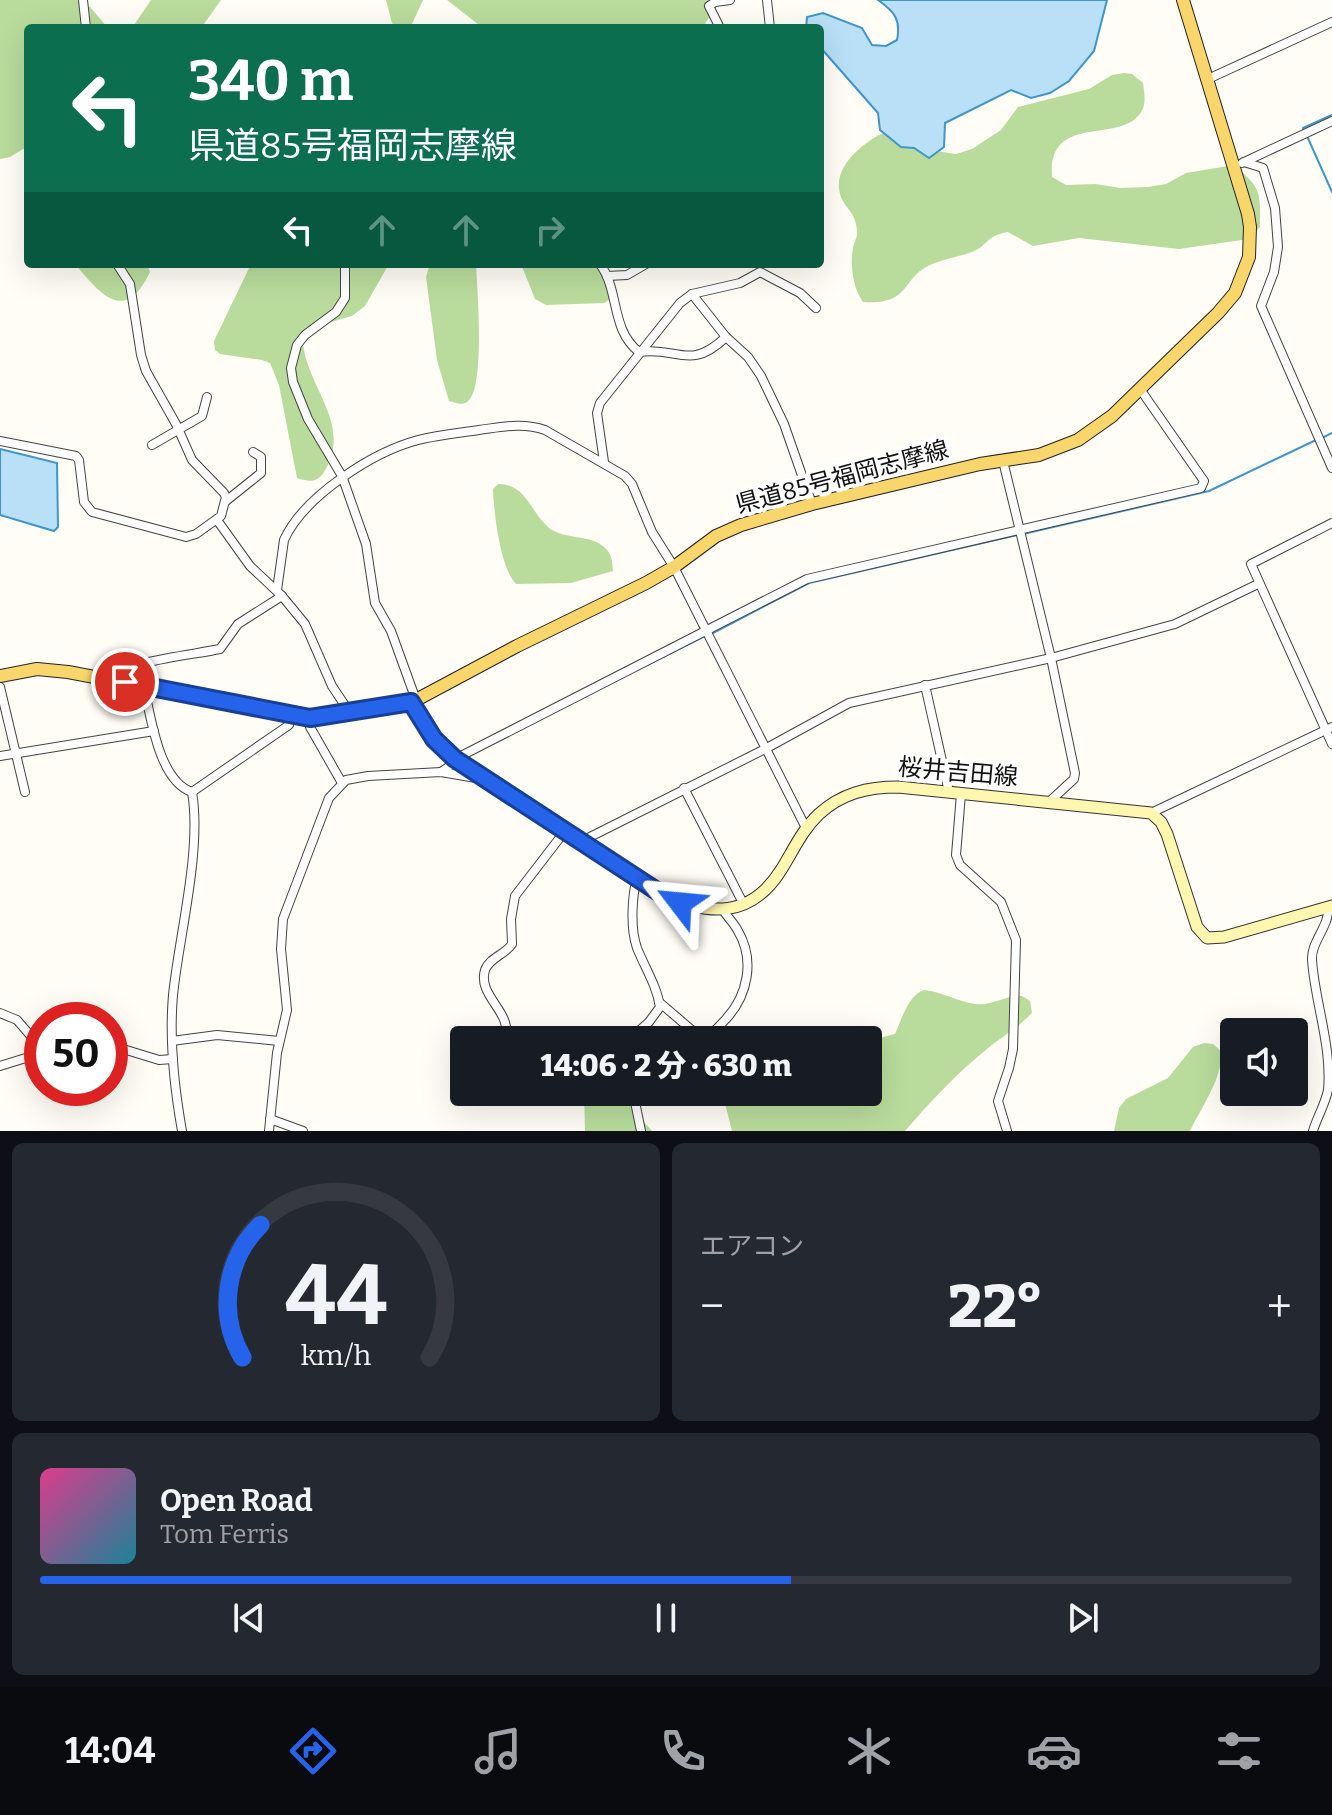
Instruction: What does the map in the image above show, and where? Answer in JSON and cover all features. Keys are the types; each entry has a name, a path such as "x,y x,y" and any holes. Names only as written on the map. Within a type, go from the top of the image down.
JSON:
{"main road":[{"name":"県道85号福岡志摩線","path":"0,676 37,669 107,678 310,718 414,701 674,567 705,543 729,530 812,504 980,464 1039,455 1078,440 1102,425 1218,313 1235,293 1249,257 1250,227 1239,164 1183,0"},
{"name":"桜井吉田線","path":"414,701 428,732 455,759 637,877 694,908 723,910 744,905 764,892 779,874 806,828 833,803 863,789 898,787 1151,813"},
{"path":"1151,813 1161,822 1167,834 1197,927 1207,938 1224,937 1330,907"}],"street":[{"path":"83,0 86,24"},
{"path":"718,24 709,6 730,0"},
{"path":"767,0 770,24"},
{"path":"1208,79 1332,22"},
{"path":"1239,164 1332,121"},
{"path":"1239,164 1263,168 1275,208 1277,261 1261,306 1332,468"},
{"path":"0,441 76,456 84,502 92,512 186,537 221,516 226,501 224,493 192,460 180,431 146,371 130,284 120,268"},
{"path":"345,268 345,298 297,345 291,368 293,382 301,404 342,476 366,544 375,603 391,631 414,701"},
{"path":"602,268 617,320 639,352 683,357 700,355 713,349 726,337"},
{"path":"607,276 627,275 639,268"},
{"path":"604,462 597,413 600,403 672,311 692,294 740,283 760,272 800,293 816,308"},
{"path":"692,294 761,376 788,435 812,504"},
{"path":"441,772 455,759 807,579 1201,488 1204,481 1140,389"},
{"path":"152,445 202,416 207,397"},
{"path":"107,678 142,664 220,649 238,624 280,593 287,533 310,505 342,476 417,440 515,425 535,426 604,462 632,484 652,532 674,567 806,828"},
{"path":"226,501 261,473 261,457 253,452"},
{"path":"1003,461 1051,658 1075,773 1074,779 1049,802"},
{"path":"217,520 250,566 280,593 309,631 332,686 350,713"},
{"path":"1332,523 1251,564 1329,728 1332,744"},
{"path":"582,841 849,703 1051,658 1175,624 1258,584"},
{"path":"925,685 955,793 956,855 960,865 1001,902 1016,940 1013,1049 998,1101 1007,1131"},
{"path":"0,687 25,792"},
{"path":"144,687 154,731 171,779 192,792"},
{"path":"192,792 289,725 291,716"},
{"path":"269,1131 279,1041 288,997 281,949 283,919 324,807 342,783 310,727 310,718"},
{"path":"1151,813 1329,728"},
{"path":"0,756 154,731"},
{"name":"桜井吉田線","path":"342,783 368,776 441,772 483,779"},
{"path":"684,788 744,905"},
{"path":"182,1131 173,1059 173,994 193,834 192,792"},
{"path":"507,1026 505,1018 488,994 485,970 512,944 511,919 515,896 565,831"},
{"path":"637,877 636,943 659,1002 701,1038 713,1032 740,1003 745,984 747,958 736,928 723,910"},
{"path":"1313,1131 1325,1101 1330,1076 1326,1031 1312,958 1330,907"},
{"path":"644,1026 657,1014 659,1002"},
{"path":"0,1013 17,1020 24,1029"},
{"path":"172,1041 217,1035 279,1041"},
{"path":"128,1051 159,1060 173,1059"},
{"path":"0,1066 24,1057"},
{"path":"636,1106 641,1131"},
{"path":"270,1119 303,1131"}],"green space":[{"path":"0,0 77,0 90,7 105,24 24,24 24,148 0,159"},
{"path":"151,0 221,0 204,24 135,24"},
{"path":"386,0 423,0 412,24 392,23"},
{"path":"447,0 721,0 705,24 478,24"},
{"path":"1132,74 1143,83 1143,108 1134,120 1121,126 1074,136 1062,143 1054,156 1052,177 1066,185 1148,187 1166,184 1186,173 1234,165 1258,192 1260,227 1249,239 1179,249 1079,238 1033,246 1008,232 995,236 972,252 930,265 890,299 863,302 852,269 856,224 841,197 839,186 844,166 859,149 887,131 922,149 956,154 972,149 1001,130 1018,107 1089,89 1112,75"},
{"path":"79,268 148,268 150,272 141,288 122,301 113,300"},
{"path":"249,268 387,268 365,306 352,316 324,324 303,344 334,438 332,455 324,472 316,480 297,478 279,385 270,363 220,354 215,350 214,341"},
{"path":"429,268 476,268 479,315 477,379 473,394 465,403 449,401 437,360 426,277"},
{"path":"523,268 600,268 607,280 611,299 604,303 546,305 535,299"},
{"path":"498,484 515,488 521,493 542,521 554,531 599,543 609,553 613,571 571,583 516,584 506,566 499,540 493,489"},
{"path":"924,990 976,1004 1022,996 1030,1001 1032,1013 965,1068 905,1131 732,1131 726,1106 882,1106 882,1037 895,1034 910,1002"},
{"path":"1213,1044 1220,1050 1220,1066 1215,1083 1190,1131 1114,1131 1119,1108 1126,1099 1168,1078 1193,1047"},
{"path":"584,1106 635,1106 636,1113 652,1131 585,1131"}],"water":[{"path":"878,0 1107,0 1094,51 1069,81 1050,93 1031,98 1011,90 945,123 944,147 929,158 914,148 901,147 880,130 878,113 824,52 824,24 806,24 807,17 823,13 862,28 872,45 886,46 897,40 897,22 889,8"},
{"path":"0,449 57,463 58,527 54,531 0,515"}],"waterway":[{"path":"1304,131 1303,128 1332,115"},
{"path":"1307,136 1332,192"},
{"path":"1322,438 1332,433"},
{"path":"1023,534 1209,491 1316,440"},
{"path":"713,633 809,583 1017,535"},
{"path":"637,670 707,635"}],"route":[{"path":"125,682 282,715 310,718 411,702 423,725 443,750 455,759 663,895 680,903"}]}
